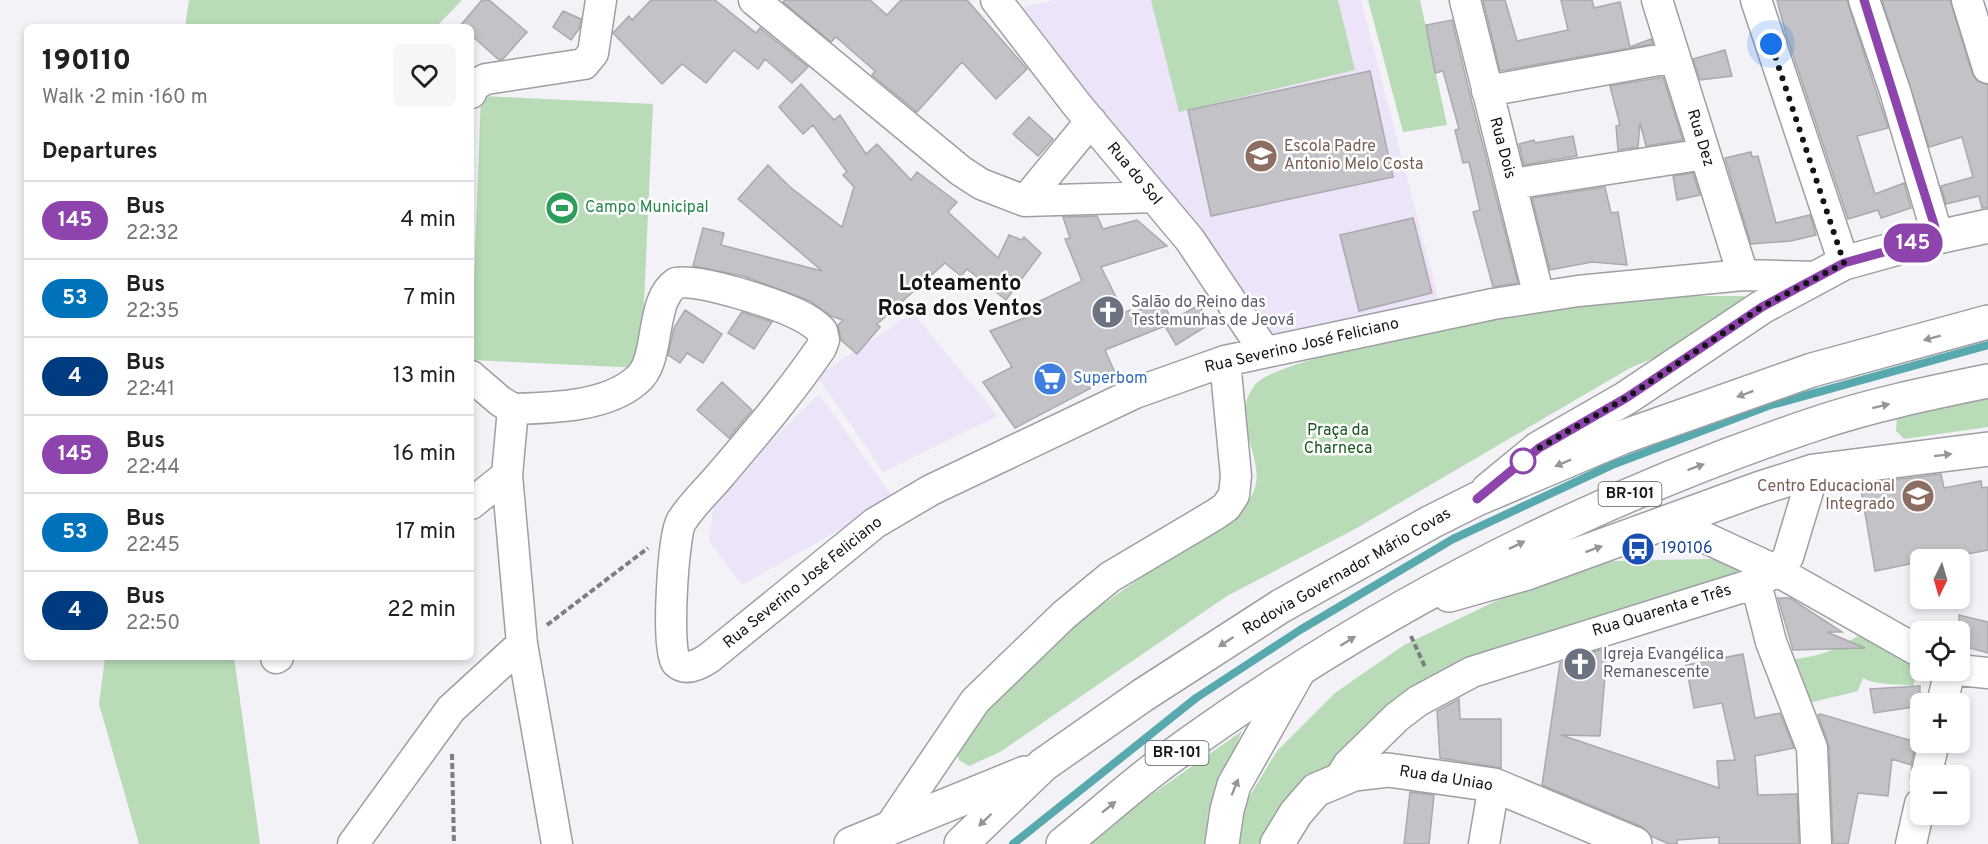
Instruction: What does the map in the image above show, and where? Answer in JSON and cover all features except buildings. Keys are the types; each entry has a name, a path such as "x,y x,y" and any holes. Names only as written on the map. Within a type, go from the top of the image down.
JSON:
{"main road":[{"path":"1477,499 1539,448 1626,398 1762,307 1831,270 1938,237 1988,226"},
{"name":"Rodovia Governador Mário Covas","path":"961,844 1043,765 1143,695 1281,606 1477,499 1623,437 1812,370 1988,322"},
{"name":"BR-101","path":"1063,844 1165,762 1298,672 1491,558 1664,479 1816,424 1988,381"},
{"path":"1418,601 1497,583 1814,471 1988,449"},
{"path":"1222,844 1227,810 1234,785 1298,672"},
{"path":"851,844 1043,765"},
{"name":"Rua da Uniao","path":"1276,844 1316,790 1340,778 1370,771 1388,770 1494,785 1635,844"}],"street":[{"path":"474,85 486,79 584,64 593,53 601,0"},
{"path":"754,0 961,171 981,184 1025,201 1154,197"},
{"name":"Rua do Sol","path":"996,0 1090,121 1190,240 1265,352"},
{"name":"Rua Dois","path":"1465,0 1539,297"},
{"name":"Rua Dez","path":"1657,0 1743,275"},
{"path":"1756,0 1831,270"},
{"path":"1864,0 1938,237"},
{"path":"1967,0 1988,68"},
{"path":"1487,91 1675,57"},
{"path":"1025,201 1090,121"},
{"path":"1512,184 1705,154"},
{"name":"Rua Severino José Feliciano","path":"680,524 674,570 670,640 675,661 687,667 709,658 875,523 931,490 1135,393 1224,361 1539,297 1743,275 1831,270"},
{"path":"474,379 513,409 564,408 611,394 637,380 650,354 666,294 676,283 696,283 760,300 800,315 822,331 824,340 821,348 787,395 680,524"},
{"path":"887,831 975,700 1064,615 1110,578 1216,514 1230,502 1236,476 1224,361"},
{"path":"513,409 507,476 522,644 557,844"},
{"path":"1814,471 1793,546 1767,577 1771,642 1812,748 1816,844"},
{"path":"474,502 507,476"},
{"path":"1668,521 1767,577 1910,647"},
{"name":"Rua Quarenta e Três","path":"1340,778 1357,756 1418,701 1472,672 1767,577"},
{"path":"353,844 451,709 522,644"},
{"path":"1970,671 1988,673"},
{"path":"1484,844 1494,785"},
{"path":"1911,844 1915,825"}],"path":[{"path":"522,644 680,524"},
{"path":"451,709 454,844"}],"shaded area":[{"name":"Escola Padre Antonio Melo Costa","path":"1054,0 1361,0 1440,305 1256,351 1019,8"},
{"path":"913,313 998,416 883,472 817,376"},
{"path":"819,394 894,499 742,585 709,541 715,496"}],"green space":[{"path":"189,0 462,0 439,24 185,24"},
{"path":"1151,0 1338,0 1355,70 1179,112"},
{"path":"1368,0 1420,0 1447,125 1403,132"},
{"name":"Campo Municipal","path":"481,96 653,104 641,368 474,360 474,281"},
{"name":"Praça da Charneca","path":"1622,296 1744,296 1745,314 1736,323 1630,368 1355,529 1227,596 1000,752 969,766 959,760 956,748 983,709 1039,650 1248,501 1255,488 1257,474 1245,415 1247,400 1255,385 1274,373 1358,347 1468,323"},
{"path":"1988,395 1988,427 1904,439 1896,431 1897,417"},
{"path":"1710,559 1743,565 1748,570 1479,661 1266,844 1236,844 1240,812 1277,751 1335,693 1404,645 1534,583 1613,561"},
{"path":"1858,636 1900,650 1910,657 1910,681 1914,681 1913,686 1881,683 1863,678 1858,691 1813,702 1797,697 1786,660 1806,658 1841,646"},
{"path":"105,660 234,660 260,844 139,844 99,704"},
{"path":"1242,731 1208,813 1205,844 1089,844 1144,800"}],"waterway":[{"path":"1013,844 1196,698 1300,630 1453,539 1612,465 1768,406 1988,345"}],"bus line":[{"name":"145","path":"1477,499 1539,448 1626,398 1762,307 1844,263 1938,237 1895,91 1864,0"}],"place":[{"name":"Escola Padre Antonio Melo Costa","path":"1261,156"},
{"name":"Campo Municipal","path":"562,208"},
{"name":"Salão do Reino das Testemunhas de Jeová","path":"1108,312"},
{"name":"Superbom","path":"1050,379"},
{"name":"Centro Educacional Integrado","path":"1918,496"},
{"name":"190106","path":"1638,549"},
{"name":"Igreja Evangélica Remanescente","path":"1580,664"}],"district":[{"name":"Loteamento Rosa dos Ventos","path":"960,296"}],"route":[{"path":"1523,461 1539,448 1626,398 1762,307 1844,263 1771,44"}]}
